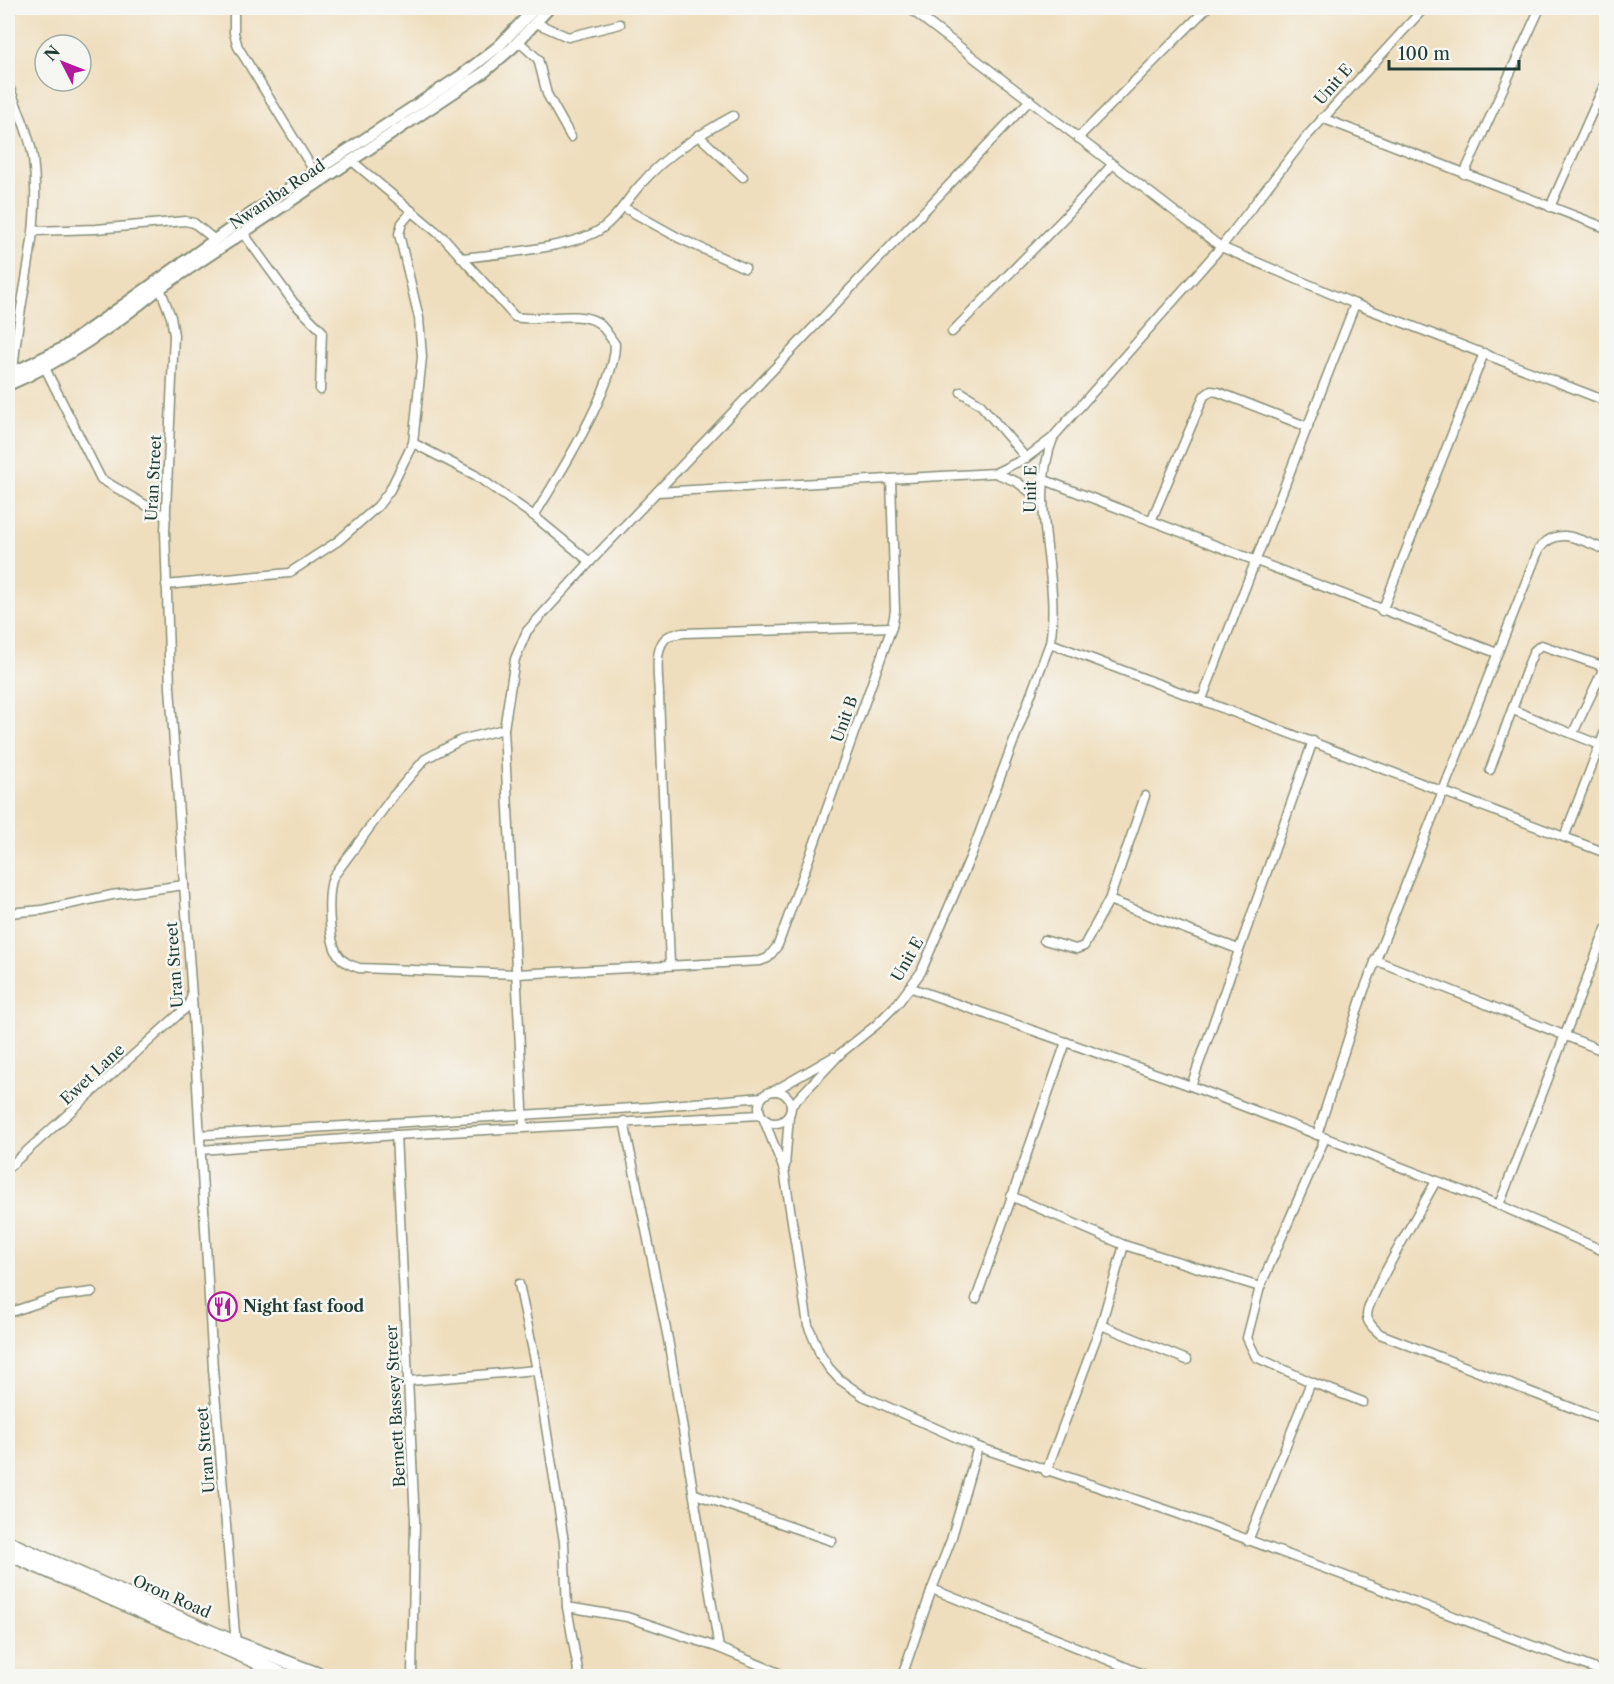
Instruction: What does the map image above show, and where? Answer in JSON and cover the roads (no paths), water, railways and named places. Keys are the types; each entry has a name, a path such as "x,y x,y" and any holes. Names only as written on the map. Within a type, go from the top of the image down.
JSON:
{"highway":[{"name":"Oron Road","path":"8,1542 235,1642 324,1677"},
{"name":"Oron Road","path":"8,1554 288,1677"}],"main road":[{"path":"10,379 63,348 314,171 485,59 535,8"},
{"name":"Nwaniba Road","path":"10,379 45,368 117,323 160,288 483,73 519,41 549,8"}],"street":[{"path":"234,8 234,33 238,48 314,171"},
{"path":"909,8 1221,247 1355,304 1606,401"},
{"path":"1078,138 1207,8"},
{"name":"Unit E","path":"841,1053 876,1025 909,987 929,956 967,863 1050,643 1054,608 1042,501 1042,479 1045,458 1054,436 1221,247 1322,118 1424,8"},
{"path":"1464,174 1540,8"},
{"path":"536,23 568,37 620,24"},
{"path":"519,41 538,59 547,94 571,136"},
{"path":"1550,207 1606,81"},
{"path":"8,84 27,132 33,156 36,205 35,231 16,327 10,379"},
{"path":"524,1127 504,729 515,659 527,631 1030,100"},
{"path":"462,258 582,238 599,231 623,207 642,183 698,135 733,116"},
{"path":"1322,118 1606,228"},
{"path":"698,135 742,177"},
{"path":"352,161 412,211 462,258 515,317 527,319 579,317 597,322 615,344 612,367 598,398 566,465 534,516"},
{"path":"952,332 1065,217 1112,165"},
{"path":"623,207 679,238 745,268"},
{"path":"166,585 289,573 338,541 378,506 390,490 412,443 422,357 419,318 399,234 402,224 412,211"},
{"path":"35,231 96,229 186,221 194,224 215,240"},
{"path":"244,234 294,303 322,331 320,390"},
{"path":"160,288 166,275"},
{"name":"Uran Street","path":"160,288 171,317 174,335 166,517 166,585 213,1369 238,1657"},
{"path":"1202,699 1355,304"},
{"path":"1382,610 1484,353"},
{"path":"45,368 100,479 166,517"},
{"path":"1152,521 1204,396 1211,391 1308,427"},
{"path":"961,392 980,404 1026,458"},
{"path":"657,492 995,473 1026,458 1054,436"},
{"path":"412,443 475,475 534,516 590,562"},
{"path":"995,473 1017,482 1042,501"},
{"name":"Unit B","path":"670,964 760,961 768,958 778,945 892,627 895,611 891,479"},
{"path":"1042,479 1256,563 1497,653"},
{"path":"1363,1402 1256,1357 1247,1338 1260,1287 1321,1136 1376,960 1539,549 1547,538 1559,535 1606,550"},
{"path":"504,729 461,740 425,759 393,796 333,877 329,889 333,946 346,964 359,968 517,974 670,964 658,651 663,642 669,636 683,633 892,627"},
{"path":"1050,643 1565,835 1606,853"},
{"path":"1490,770 1532,657 1541,645 1602,666 1602,672 1573,733"},
{"path":"1513,710 1600,745"},
{"path":"1565,835 1606,729"},
{"path":"1191,1086 1313,741"},
{"path":"1044,940 1076,949 1084,946 1109,900 1145,796"},
{"path":"8,913 42,910 184,885"},
{"path":"1109,900 1238,949"},
{"path":"1499,1205 1606,929"},
{"path":"1376,960 1606,1052"},
{"path":"909,987 1191,1086 1499,1205 1606,1249"},
{"name":"Ewet Lane","path":"8,1168 188,1006 192,997"},
{"path":"976,1299 1066,1042"},
{"path":"200,1135 762,1097 841,1053"},
{"path":"784,1170 791,1106 841,1053"},
{"path":"773,1091 786,1095 791,1106"},
{"path":"762,1097 758,1106 784,1170 808,1325 820,1354 839,1379 863,1396 978,1447 1046,1472 1176,1513 1606,1673"},
{"path":"201,1150 624,1121 763,1118 776,1124 789,1116"},
{"path":"624,1121 668,1339 719,1648"},
{"name":"Bernett Bassey Streer","path":"396,1135 415,1521 412,1677"},
{"path":"1436,1181 1375,1294 1367,1315 1370,1325 1380,1334 1606,1421"},
{"path":"1011,1196 1124,1245 1260,1287"},
{"path":"1046,1472 1101,1325 1124,1245"},
{"path":"519,1284 537,1370 564,1542 567,1607 579,1677"},
{"path":"8,1313 59,1296 92,1292"},
{"path":"1101,1325 1187,1360"},
{"path":"409,1381 537,1370"},
{"path":"1248,1541 1311,1382"},
{"path":"902,1677 951,1540 978,1447"},
{"path":"695,1494 832,1541"},
{"path":"932,1589 1148,1677"},
{"path":"567,1607 627,1617 719,1648 786,1677"}],"place":[{"name":"Night fast food","path":"222,1306"}]}
